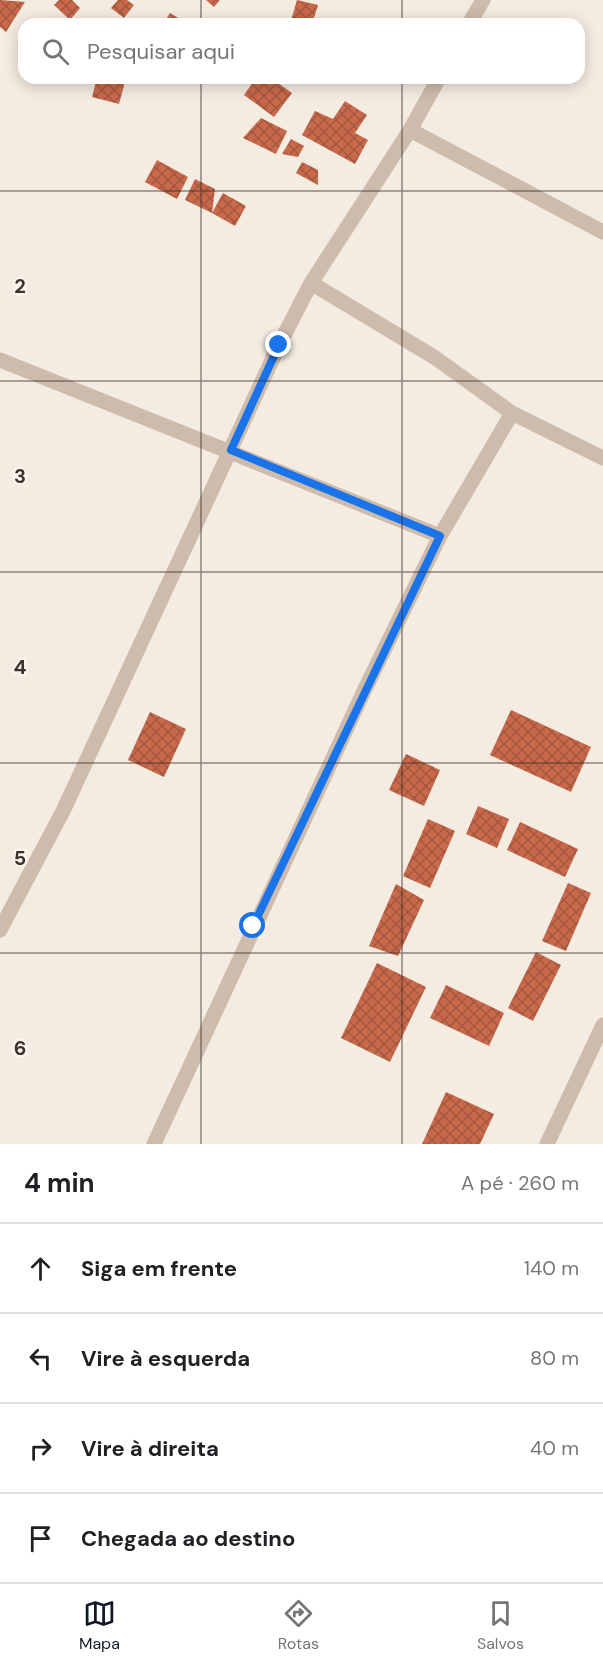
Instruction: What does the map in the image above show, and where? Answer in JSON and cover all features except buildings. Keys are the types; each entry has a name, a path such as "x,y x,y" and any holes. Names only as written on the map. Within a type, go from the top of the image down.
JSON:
{"street":[{"path":"472,18 483,0"},
{"path":"0,930 64,809 311,283 410,130 436,84"},
{"path":"410,130 603,232"},
{"path":"311,283 434,357 512,413 603,458"},
{"path":"0,360 231,450 440,536"},
{"path":"154,1144 263,905 440,536 512,413"},
{"path":"547,1144 603,1025"}],"route":[{"path":"253,926 364,690 440,536 231,450 279,345"}]}
